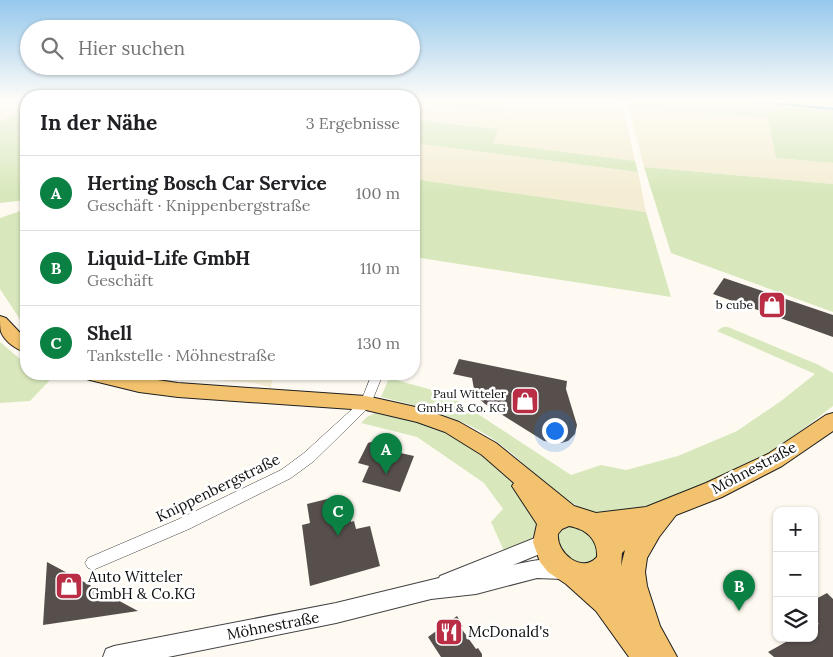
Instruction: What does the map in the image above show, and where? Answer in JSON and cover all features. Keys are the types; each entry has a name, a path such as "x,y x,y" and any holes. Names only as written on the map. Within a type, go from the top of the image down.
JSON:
{"main road":[{"path":"0,321 20,343"},
{"path":"119,380 178,390 366,403 420,415 452,427 489,449 510,468 554,528 551,558 605,602 653,651"},
{"name":"Möhnestraße","path":"593,524 646,517 671,508 758,469 802,443 833,420"},
{"path":"653,651 634,582 633,556 645,534 671,508"},
{"path":"569,572 589,576 596,574 608,557 646,517"},
{"path":"554,528 586,519 604,535 608,557 653,651"}],"street":[{"name":"Knippenbergstraße","path":"93,564 184,524 286,474 309,457 366,403 375,380"},
{"name":"Möhnestraße","path":"431,589 554,528"},
{"name":"Möhnestraße","path":"114,657 336,613 431,589 476,584 537,570 569,572"}],"shaded area":[{"path":"496,132 628,132 635,161 493,143"},
{"path":"635,132 771,132 776,158 833,163 833,184 644,167"},
{"path":"420,144 638,172 646,212 420,180"},
{"path":"214,380 272,380 271,388 255,383"}],"green space":[{"path":"0,132 20,132 20,201 0,203"},
{"path":"420,132 497,132 493,143 635,161 638,172 420,144"},
{"path":"771,132 833,132 833,163 776,158"},
{"path":"644,167 833,184 833,312 671,253"},
{"path":"420,180 646,212 671,297 420,258"},
{"path":"20,211 20,319 0,289 0,218"},
{"path":"723,327 728,327 819,365 833,373 833,406 801,431 755,461 711,482 625,513 607,515 589,513 567,500 490,437 464,423 437,412 381,397 388,380 396,380 432,390 458,401 571,475 601,465 626,470 678,456 737,431 781,401 815,374 717,331"},
{"path":"0,342 20,359 20,380 50,380 30,401 0,403"},
{"path":"377,412 439,430 460,440 498,466 520,489 535,513 537,523 532,539 504,551 491,522 503,509 484,483 417,437 361,423 367,417"},
{"path":"568,522 593,531 601,561 569,566 552,536"}],"building":[{"name":"b cube","path":"724,278 833,315 833,337 713,294"},
{"name":"Paul Witteler GmbH & Co. KG","path":"459,359 567,381 566,389 577,425 575,434 568,441 561,443 544,441 485,404 475,395 472,378 453,374"},
{"path":"374,441 398,447 396,452 414,456 400,492 362,482 369,466 358,463 368,443"},
{"path":"335,497 339,516 349,513 351,522 354,521 356,529 370,526 380,566 310,586 302,525 310,523 307,504"},
{"name":"Auto Witteler GmbH & Co.KG","path":"47,562 138,611 43,625"},
{"path":"827,593 833,599 833,657 774,657 768,652 786,642 818,642 818,598"},
{"name":"McDonald's","path":"457,616 463,626 461,628 476,649 478,648 482,657 441,657 428,637"}],"place":[{"name":"b cube","path":"772,305"},
{"name":"Paul Witteler GmbH & Co. KG","path":"525,401"},
{"name":"Herting Bosch Car Service","path":"386,474"},
{"name":"Shell","path":"338,536"},
{"name":"Auto Witteler GmbH & Co.KG","path":"69,586"},
{"name":"Liquid-Life GmbH","path":"739,611"},
{"name":"McDonald's","path":"449,632"}]}
